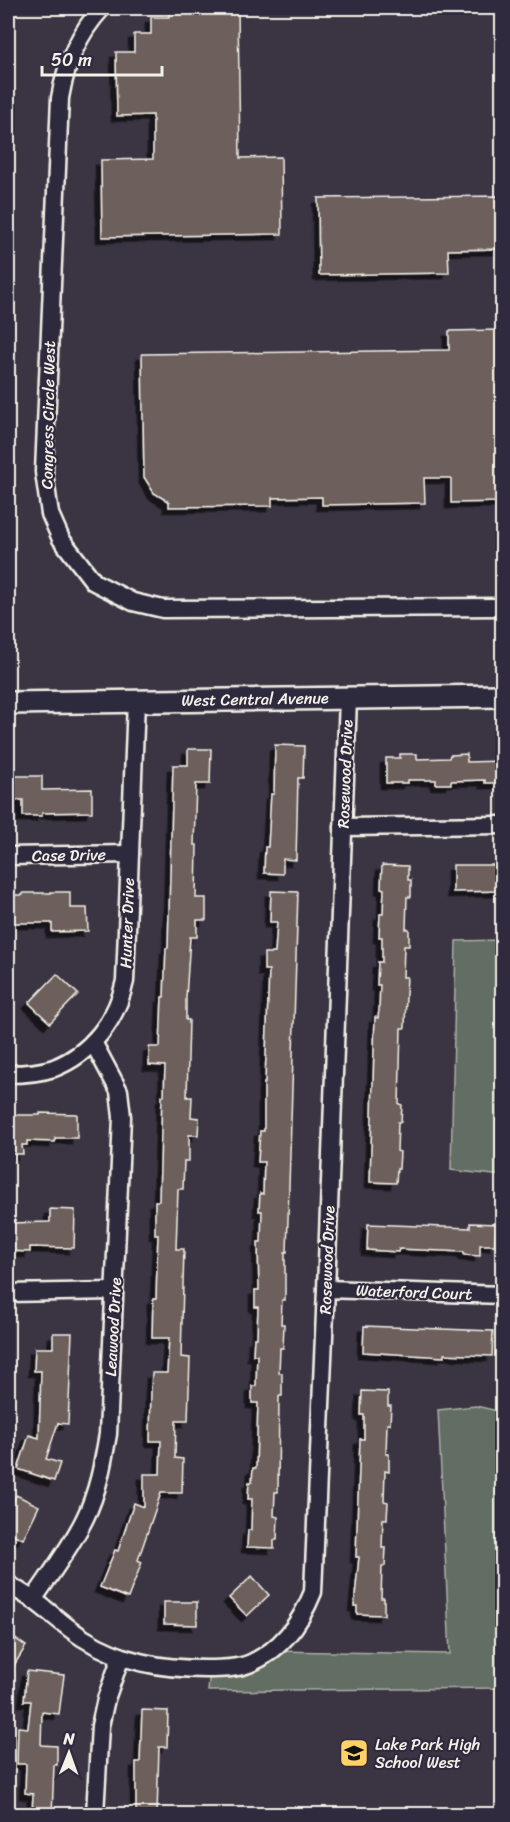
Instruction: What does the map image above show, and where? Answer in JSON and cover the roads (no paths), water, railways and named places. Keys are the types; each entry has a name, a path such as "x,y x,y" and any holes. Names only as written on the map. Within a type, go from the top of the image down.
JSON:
{"street":[{"name":"Congress Circle West","path":"101,8 89,22 69,59 60,98 44,472 50,514 61,539 94,582 133,602 163,609 502,607"},
{"name":"West Central Avenue","path":"8,703 502,696"},
{"name":"Rosewood Drive","path":"8,1584 33,1600 82,1638 121,1656 161,1668 224,1669 250,1664 271,1651 293,1630 313,1592 348,698"},
{"name":"Hunter Drive","path":"8,1074 39,1072 55,1068 81,1053 93,1042 113,1016 125,981 136,701"},
{"path":"343,827 502,825"},
{"name":"Case Drive","path":"8,856 130,854"},
{"name":"Leawood Drive","path":"33,1600 86,1518 100,1475 108,1434 122,1117 119,1091 93,1042"},
{"name":"Waterford Court","path":"326,1289 502,1295"},
{"path":"8,1293 114,1291"},
{"path":"95,1815 100,1726 106,1699 121,1656"}],"place":[{"name":"Lake Park High School West","path":"354,1753"}]}
